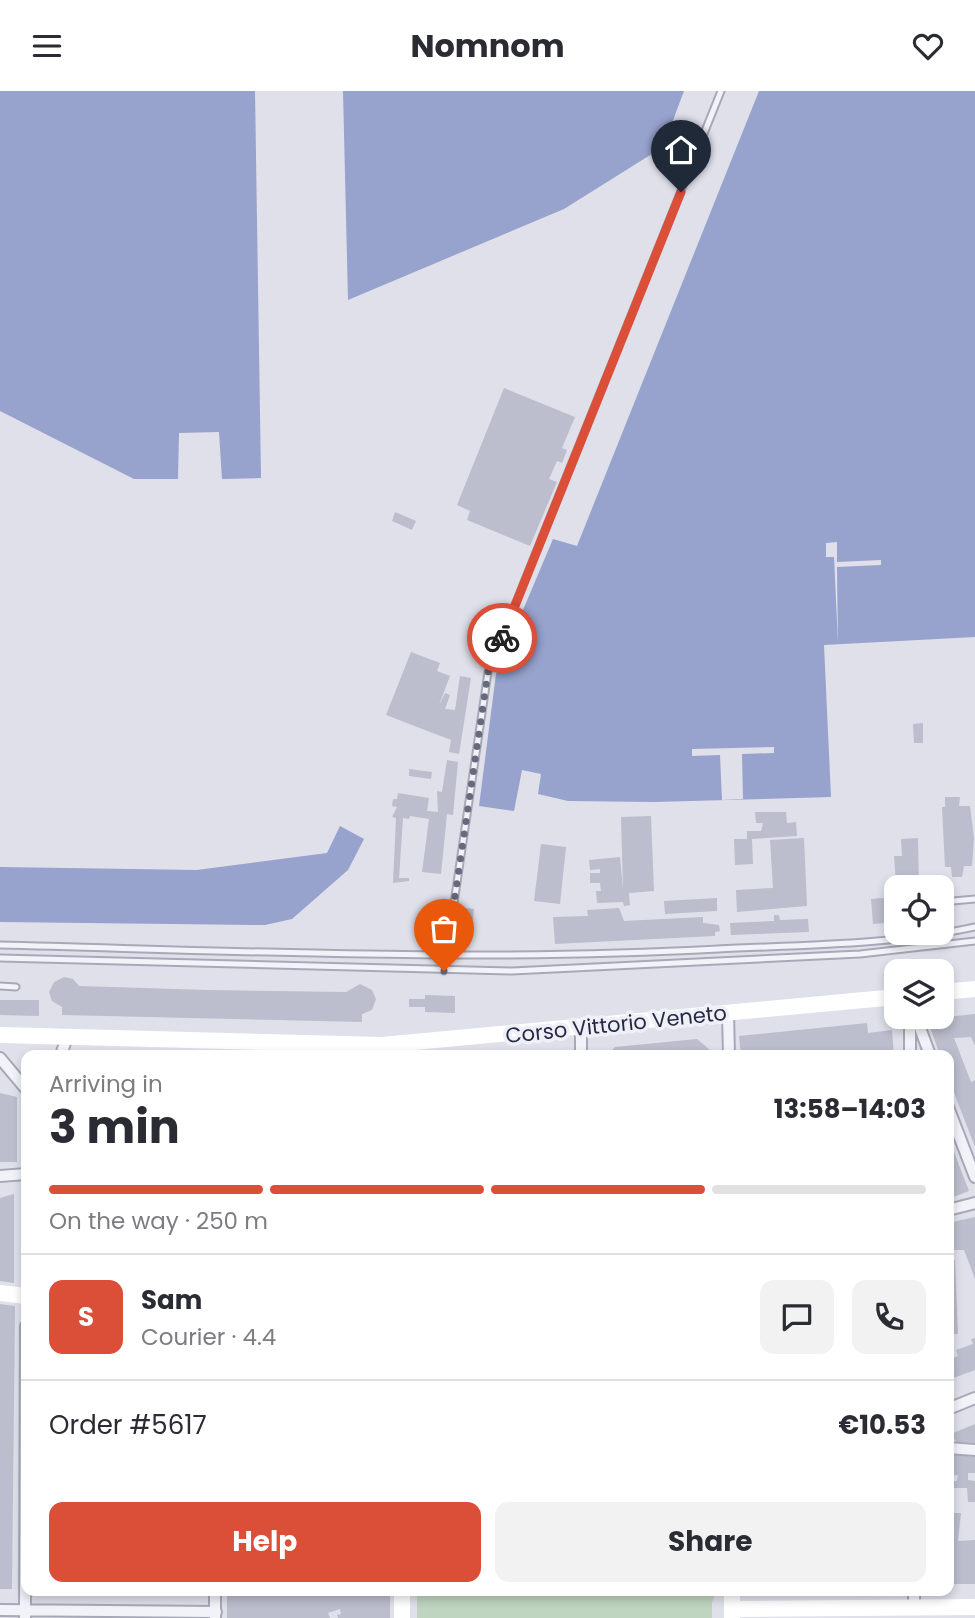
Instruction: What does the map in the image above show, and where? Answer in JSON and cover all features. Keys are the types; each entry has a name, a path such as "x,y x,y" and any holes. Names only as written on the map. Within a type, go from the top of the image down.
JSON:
{"main road":[{"path":"954,991 975,989"},
{"name":"Corso Vittorio Veneto","path":"0,1035 218,1048 396,1050 581,1027 884,998"},
{"path":"0,1293 21,1295"},
{"path":"402,1596 402,1618"},
{"path":"732,1596 732,1614 914,1613 975,1608"}],"street":[{"path":"728,1013 729,1050"},
{"path":"581,1027 581,1050"},
{"path":"910,1029 910,1050"},
{"path":"920,1029 928,1050"},
{"path":"63,1050 68,1037"},
{"path":"0,1058 21,1083"},
{"path":"954,1121 975,1177"},
{"path":"0,1176 21,1174"},
{"path":"954,1208 975,1203"},
{"path":"954,1407 975,1398"},
{"path":"954,1448 975,1450"},
{"path":"25,1596 25,1614"},
{"path":"0,1610 25,1614 216,1615 215,1596"}],"lane":[{"path":"444,971 488,672 721,91"},
{"path":"954,901 975,899"},
{"path":"954,932 975,927"},
{"path":"0,945 447,956 643,953 884,938"},
{"path":"0,958 512,971 860,954 975,941"},
{"path":"0,986 16,986"}],"green space":[{"path":"417,1596 715,1596 712,1618 417,1618"}],"water":[{"path":"0,91 255,91 261,478 222,479 219,432 179,433 178,479 134,479 0,411"},
{"path":"343,91 684,91 663,147 564,209 348,300"},
{"path":"759,91 975,91 975,637 824,645 831,797 654,802 568,801 538,794 541,774 522,770 514,811 479,806 496,674 553,539 577,546"},
{"path":"340,826 364,839 348,870 292,919 265,925 0,922 0,867 197,870 327,853"}],"pier":[{"path":"837,542 837,562 881,560 881,565 837,567 838,644 834,557 826,557 826,543"},
{"path":"774,747 774,753 742,754 743,799 722,800 720,755 692,756 692,749"}],"building":[{"path":"504,388 575,417 562,448 567,450 562,463 557,461 549,479 557,482 530,546 467,520 470,511 457,505"},
{"path":"395,512 416,521 412,530 392,521"},
{"path":"411,652 440,663 437,671 450,676 439,705 445,693 450,695 445,709 455,710 460,676 471,678 459,754 449,752 451,740 386,715"},
{"path":"923,723 923,743 914,743 913,724"},
{"path":"447,760 458,762 453,815 447,814 441,874 422,872 429,819 410,816 409,819 403,818 399,878 409,878 409,881 393,883 396,818 392,817 397,807 392,806 393,799 397,799 398,793 429,798 427,811 438,812 437,791 442,792"},
{"path":"409,769 432,772 431,779 409,776"},
{"path":"945,797 960,797 959,806 970,806 974,838 972,866 964,866 962,877 954,877 951,867 945,867 942,807 945,807"},
{"path":"755,812 786,812 787,823 796,822 797,836 752,839 753,864 735,865 734,839 747,839 747,831 761,831 763,823 756,823"},
{"path":"651,816 654,891 629,893 630,905 624,906 623,902 597,903 596,891 601,891 600,883 590,883 590,873 600,873 600,869 590,870 589,860 620,857 623,890 621,817"},
{"path":"804,838 807,906 737,912 736,890 773,888 770,840"},
{"path":"918,838 919,875 895,875 894,856 902,856 901,839"},
{"path":"541,844 566,847 560,904 534,901"},
{"path":"717,898 717,911 665,914 664,901"},
{"path":"884,898 884,923 873,924 871,899"},
{"path":"465,908 474,909 471,935 461,933"},
{"path":"619,908 624,921 703,917 703,923 719,925 720,931 715,932 715,936 555,944 553,917 588,916 587,910"},
{"path":"774,915 779,915 780,920 808,919 809,932 731,935 730,923 774,921"},
{"path":"64,977 73,979 79,986 208,990 346,992 360,984 372,990 376,999 372,1010 362,1014 362,1022 62,1015 62,1007 52,1001 49,992 54,982"},
{"path":"425,995 455,996 455,1013 425,1012 425,1007 409,1007 409,999 425,999"},
{"path":"0,1000 39,1000 39,1016 0,1015"},
{"path":"975,1014 975,1046 971,1037 954,1038 971,1082 975,1080 975,1147 954,1093 954,1050 938,1050 931,1029 954,1029 954,1016"},
{"path":"867,1023 868,1033 892,1030 894,1050 740,1050 739,1036"},
{"path":"697,1039 710,1050 612,1050 615,1047"},
{"path":"0,1093 17,1097 17,1162 0,1162"},
{"path":"954,1152 969,1191 954,1197"},
{"path":"14,1194 14,1283 0,1281 0,1198"},
{"path":"975,1217 975,1279 964,1250 954,1250 954,1222"},
{"path":"954,1260 955,1260 958,1334 954,1334"},
{"path":"0,1304 15,1306 12,1589 0,1589"},
{"path":"975,1338 975,1370 954,1378 954,1358 958,1356 956,1350 973,1344 971,1339"},
{"path":"975,1424 975,1443 957,1442 954,1433"},
{"path":"954,1455 975,1457 975,1473 968,1473 968,1480 975,1481 975,1502 968,1502 967,1488 954,1488 958,1475 954,1475"},
{"path":"954,1513 961,1513 958,1541 975,1540 975,1584 954,1584"},
{"path":"227,1596 390,1596 390,1618 338,1618 340,1609 328,1613 330,1618 227,1618"}],"way so far":[{"path":"444,971 488,672 502,638"}],"route":[{"path":"502,638 681,192"}]}
